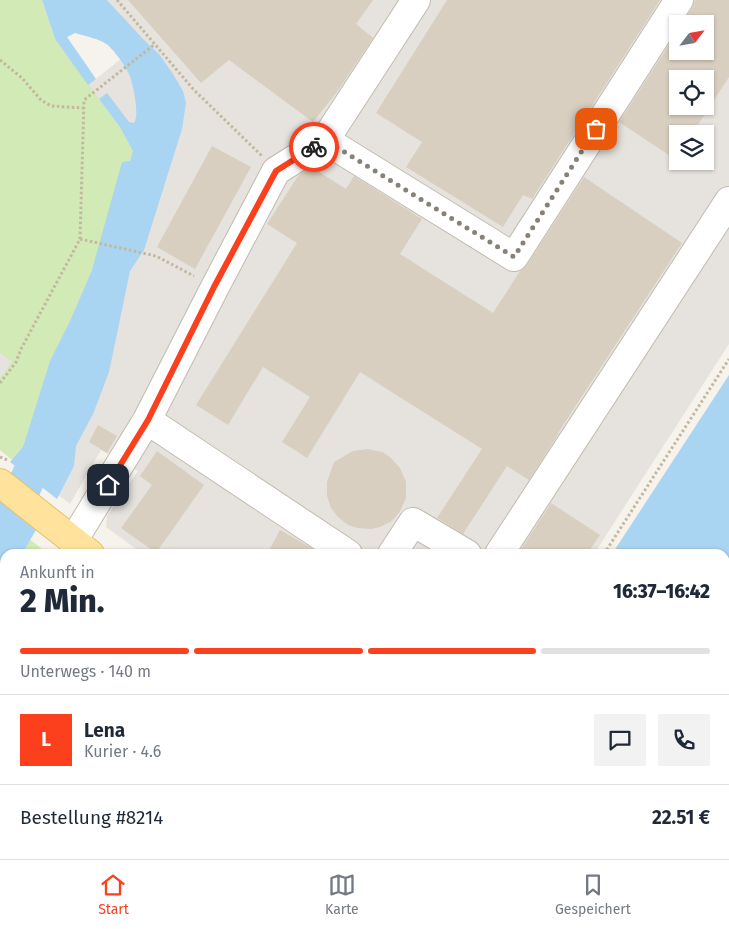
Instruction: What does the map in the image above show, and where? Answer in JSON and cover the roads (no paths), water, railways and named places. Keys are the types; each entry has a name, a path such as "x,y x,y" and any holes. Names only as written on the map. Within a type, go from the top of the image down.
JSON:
{"main road":[{"path":"0,484 82,547"}],"street":[{"path":"82,547 214,287 276,171 325,140 416,0"},
{"path":"325,140 514,257 679,0"},
{"path":"502,549 729,202"},
{"path":"148,420 341,549"},
{"path":"395,549 413,522 459,549"}],"water":[{"path":"42,0 107,0 159,54 183,91 186,103 182,129 144,250 130,271 109,372 93,414 76,446 74,466 57,499 10,462 23,447 50,361 92,270 122,162 130,161 133,151 120,127 99,99 107,93 129,122 134,123 136,119 136,106 129,74 114,51 101,41 75,33 67,37 96,79 88,85 55,39"},
{"path":"729,375 729,549 615,549"},
{"path":"0,483 43,518 25,549 0,549"}],"waterway":[{"path":"0,537 49,434"}]}
